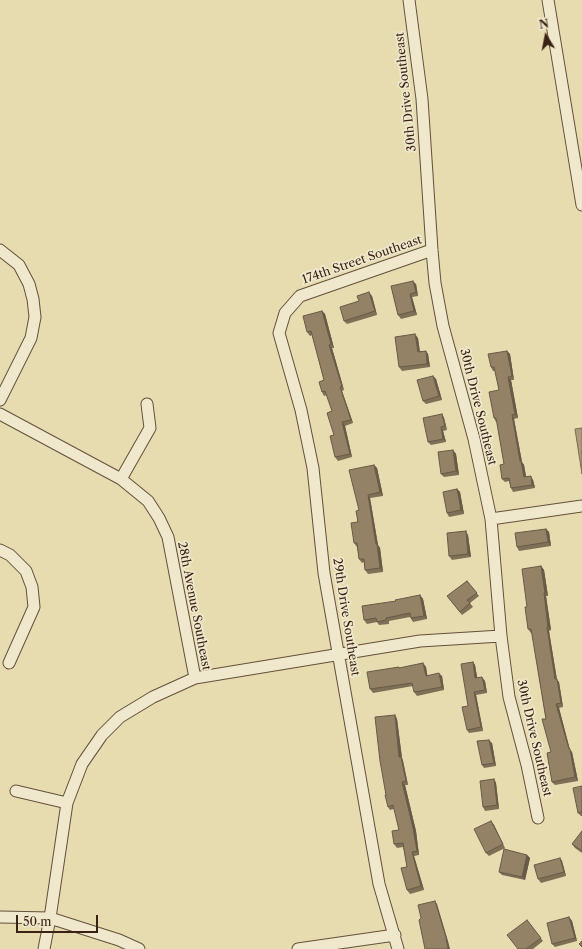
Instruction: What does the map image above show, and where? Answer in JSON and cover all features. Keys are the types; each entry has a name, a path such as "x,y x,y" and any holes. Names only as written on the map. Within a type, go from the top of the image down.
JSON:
{"street":[{"name":"30th Drive Southeast","path":"409,0 422,99 435,283 443,326 474,439 491,519 501,636 509,697 527,765 538,818"},
{"path":"548,0 580,180 582,205"},
{"path":"0,250 19,265 29,284 33,299 35,317 30,338 0,400"},
{"name":"174th Street Southeast","path":"300,296 432,250"},
{"name":"29th Drive Southeast","path":"300,296 285,313 279,333 302,410 313,468 324,573 379,884 398,949"},
{"path":"0,414 121,479 150,428 147,404"},
{"name":"28th Avenue Southeast","path":"44,949 67,804 82,764 106,730 120,717 153,697 195,678 168,537 159,518 148,501 121,479"},
{"path":"491,519 582,506"},
{"path":"0,550 10,555 26,571 32,588 34,607 9,664"},
{"path":"195,678 420,641 501,636"},
{"path":"16,791 67,804"},
{"path":"0,917 50,918 119,940 139,949"},
{"path":"298,949 395,935"}],"shaded area":[{"path":"582,428 582,474 575,429"}],"building":[{"path":"413,281 416,292 410,294 414,311 398,315 391,286"},
{"path":"369,292 375,311 344,321 340,307 359,301 357,296"},
{"path":"322,311 331,344 329,345 342,386 340,387 351,420 342,422 350,454 335,457 330,436 334,435 327,413 332,411 325,391 322,392 319,382 324,380 311,331 307,332 303,316"},
{"path":"415,334 418,352 426,351 427,364 399,367 395,337"},
{"path":"507,351 512,376 508,377 515,414 512,415 520,461 524,477 531,476 532,485 511,488 509,478 502,479 500,465 504,464 496,418 494,418 489,392 499,390 494,367 491,367 488,354"},
{"path":"433,376 439,396 423,401 417,380"},
{"path":"442,414 445,426 441,427 443,439 428,442 423,418"},
{"path":"453,450 456,471 441,474 438,452"},
{"path":"374,465 380,492 368,495 380,568 365,570 364,559 359,559 357,543 354,543 351,523 358,522 356,511 359,510 349,470"},
{"path":"457,489 461,510 447,513 443,492"},
{"path":"546,529 548,542 517,547 515,533"},
{"path":"466,531 468,554 449,556 447,533"},
{"path":"541,566 545,593 547,627 555,679 557,679 561,703 556,704 570,749 575,777 552,782 547,753 551,752 542,719 546,719 531,629 528,629 522,569"},
{"path":"467,581 477,593 467,600 470,603 460,612 447,596"},
{"path":"420,595 424,616 411,618 410,613 386,618 386,620 377,622 376,618 364,620 362,606 396,601 395,600"},
{"path":"473,662 475,678 482,677 485,690 474,692 481,727 467,730 462,707 468,706 461,664"},
{"path":"423,663 426,676 439,673 442,687 414,692 412,683 370,689 367,672"},
{"path":"395,715 399,757 401,757 406,781 402,782 417,851 412,852 421,886 407,890 401,868 407,867 403,843 394,844 392,831 399,830 393,805 388,807 385,795 375,717"},
{"path":"489,740 494,763 482,765 477,741"},
{"path":"494,779 497,805 483,807 480,781"},
{"path":"582,786 582,812 578,813 573,788"},
{"path":"491,821 503,844 486,853 474,829"},
{"path":"582,831 582,851 572,844"},
{"path":"504,849 527,855 522,877 499,872"},
{"path":"560,858 564,872 538,879 534,865"},
{"path":"435,901 446,937 448,949 425,949 419,920 421,918 418,905"},
{"path":"569,917 575,938 552,944 547,923"},
{"path":"527,920 541,938 526,949 518,949 507,935"}]}
